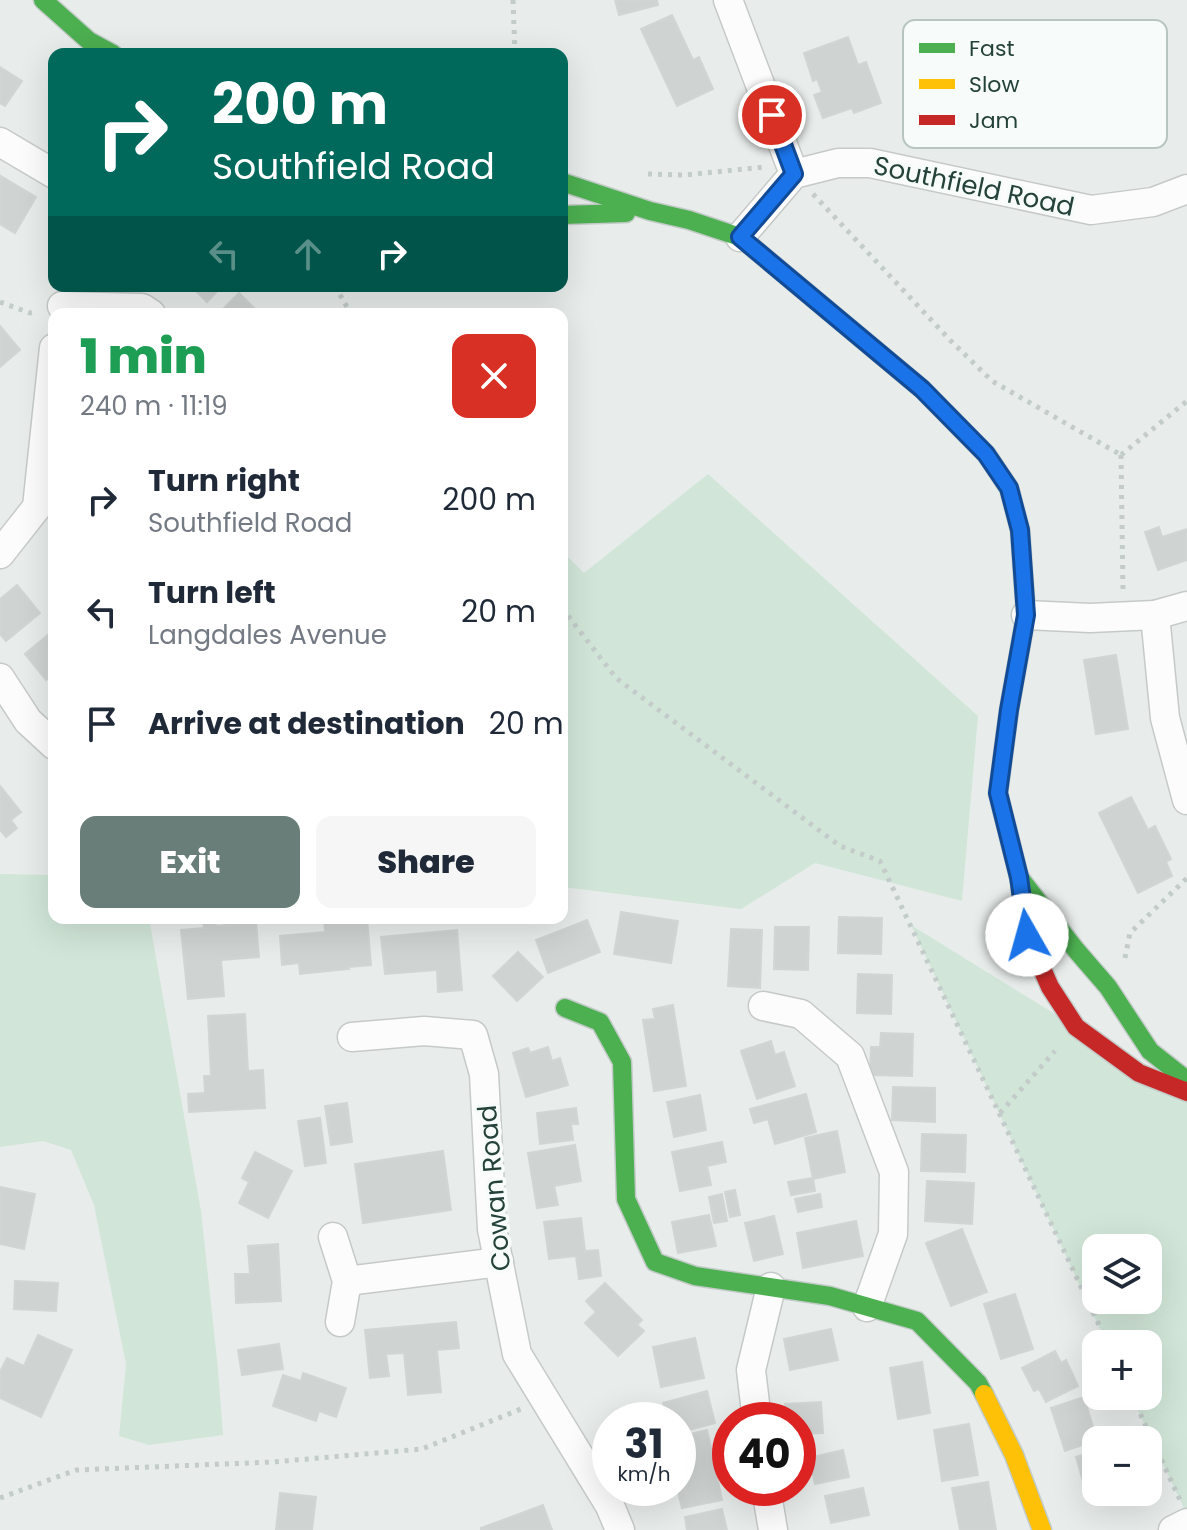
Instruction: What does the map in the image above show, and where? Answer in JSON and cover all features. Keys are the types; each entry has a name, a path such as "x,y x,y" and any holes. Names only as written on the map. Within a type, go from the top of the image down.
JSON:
{"street":[{"path":"43,0 89,41 102,48"},
{"path":"728,0 794,174 740,237"},
{"path":"0,142 48,170"},
{"name":"Southfield Road","path":"794,174 838,163 870,163 1091,210 1153,202 1187,189"},
{"path":"568,184 740,237 922,389 986,454 1009,488 1020,530 1026,615 998,793 1019,877 1027,935 1050,987 1076,1027 1139,1073 1187,1092"},
{"path":"568,215 650,211"},
{"path":"63,302 142,308"},
{"path":"0,554 37,507 48,404"},
{"path":"1026,615 1124,617 1155,615 1187,606"},
{"path":"1155,615 1165,718 1187,800"},
{"path":"0,678 28,721 48,739"},
{"path":"1019,877 1108,987 1150,1051 1187,1080"},
{"path":"763,1006 801,1014 850,1056 894,1172 893,1234 867,1307"},
{"path":"565,1008 600,1022 622,1062 626,1199 655,1262 695,1276 830,1296 917,1321 978,1383 1014,1455 1042,1530"},
{"name":"Cowan Road","path":"352,1037 424,1031 473,1035 484,1074 492,1229 517,1354 610,1506 620,1530"},
{"path":"333,1237 347,1281 340,1322"},
{"path":"347,1281 499,1262"},
{"path":"755,1402 751,1370 771,1287"},
{"path":"769,1506 773,1530"},
{"path":"1173,1530 1184,1512"}],"path":[{"path":"513,0 515,48"},
{"path":"641,174 685,175 762,166 794,174 992,381 1121,455"},
{"path":"0,302 30,313 63,302"},
{"path":"1121,455 1187,401"},
{"path":"1121,455 1124,617"},
{"path":"568,616 616,678 840,846 880,861 1101,1330"},
{"path":"0,1498 76,1470 273,1462 422,1449 545,1399"},
{"path":"1138,1410 1184,1512"}],"green space":[{"path":"708,474 978,716 962,901 815,863 741,909 568,888 568,557 584,573"},
{"path":"0,874 48,875 48,924 150,924 201,1211 223,1435 149,1445 119,1436 126,1364 94,1205 71,1150 43,1141 0,1147"},
{"path":"911,925 1076,1027 1187,1088 1187,1515 1162,1462 1162,1426 1145,1426 1138,1410 1162,1410 1162,1330 1100,1330 1093,1314 1162,1314 1162,1234 1082,1234 1082,1291"}],"building":[{"path":"615,0 657,0 658,5 619,15"},
{"path":"672,15 693,60 699,57 713,89 677,106 641,29"},
{"path":"848,37 858,65 866,62 881,103 854,113 852,108 823,118 814,95 822,92 817,79 813,81 804,53"},
{"path":"0,67 22,81 5,106 0,103"},
{"path":"1,176 36,197 15,233 0,224"},
{"path":"197,292 216,292 207,302"},
{"path":"239,293 254,308 224,308"},
{"path":"0,326 20,350 0,367"},
{"path":"1159,527 1162,537 1187,529 1187,560 1158,570 1145,532"},
{"path":"17,585 40,613 6,641 0,634 0,599"},
{"path":"48,635 48,678 46,680 25,654"},
{"path":"1116,655 1128,729 1096,734 1084,660"},
{"path":"0,786 21,812 11,820 17,828 6,837 0,830"},
{"path":"1131,797 1148,830 1155,826 1171,859 1166,862 1172,876 1138,893 1099,813"},
{"path":"621,912 678,921 671,963 614,954"},
{"path":"839,917 882,918 881,954 838,953"},
{"path":"587,920 600,952 548,973 536,940"},
{"path":"203,924 256,924 259,957 221,960 224,996 188,999 181,930 204,928"},
{"path":"324,924 368,924 371,965 300,974 299,963 282,965 280,936 325,932"},
{"path":"775,927 809,927 808,970 774,969"},
{"path":"731,929 762,930 760,988 728,986"},
{"path":"457,930 462,990 438,992 437,970 385,974 381,937"},
{"path":"518,952 543,977 517,1001 493,976"},
{"path":"858,974 892,975 891,1014 857,1013"},
{"path":"673,1005 686,1086 654,1091 643,1020 655,1019 653,1009"},
{"path":"245,1014 248,1071 263,1070 265,1108 189,1112 188,1094 205,1093 204,1076 211,1076 208,1016"},
{"path":"881,1033 913,1034 912,1076 870,1075 871,1047 880,1047"},
{"path":"771,1041 775,1055 784,1052 795,1086 757,1099 741,1051"},
{"path":"548,1047 552,1061 560,1058 568,1085 526,1097 513,1053 528,1048 530,1053"},
{"path":"893,1087 935,1088 935,1122 892,1120"},
{"path":"806,1094 816,1132 775,1144 768,1119 754,1123 750,1109"},
{"path":"700,1095 706,1130 674,1137 667,1102"},
{"path":"347,1103 352,1142 331,1145 325,1106"},
{"path":"576,1108 578,1124 571,1124 573,1140 540,1144 537,1113"},
{"path":"320,1118 326,1163 305,1166 298,1121"},
{"path":"837,1131 845,1172 813,1179 805,1138"},
{"path":"922,1134 966,1135 965,1172 921,1171"},
{"path":"722,1142 726,1162 707,1166 711,1185 680,1191 672,1152"},
{"path":"575,1145 581,1181 554,1186 558,1205 537,1208 528,1153"},
{"path":"443,1151 451,1210 363,1223 355,1164"},
{"path":"255,1152 292,1171 268,1218 239,1203 249,1182 242,1178"},
{"path":"813,1178 815,1191 791,1195 788,1182"},
{"path":"927,1181 974,1183 972,1224 925,1221"},
{"path":"0,1187 35,1194 24,1249 0,1244"},
{"path":"735,1190 740,1215 730,1217 725,1192"},
{"path":"722,1194 727,1221 714,1223 709,1197"},
{"path":"820,1194 822,1207 798,1212 795,1199"},
{"path":"709,1215 716,1246 678,1253 672,1222"},
{"path":"774,1216 783,1254 754,1261 745,1223"},
{"path":"581,1218 585,1251 598,1250 601,1276 579,1279 576,1256 549,1259 544,1222"},
{"path":"856,1221 863,1256 803,1268 797,1233"},
{"path":"962,1229 987,1292 951,1306 926,1243"},
{"path":"278,1244 281,1301 236,1303 235,1274 250,1274 248,1246"},
{"path":"15,1281 58,1283 56,1311 14,1309"},
{"path":"605,1283 642,1320 637,1325 644,1331 618,1356 585,1323 596,1312 586,1301"},
{"path":"1015,1294 1033,1349 1001,1359 984,1304"},
{"path":"456,1322 459,1348 437,1350 441,1392 408,1395 404,1353 386,1354 389,1376 370,1378 365,1330"},
{"path":"831,1329 838,1360 790,1370 784,1339"},
{"path":"38,1335 72,1350 41,1417 0,1398 0,1372 7,1358 24,1366"},
{"path":"695,1338 704,1378 661,1387 653,1347"},
{"path":"279,1344 283,1369 242,1375 238,1350"},
{"path":"1055,1351 1061,1363 1066,1360 1078,1386 1046,1402 1039,1389 1034,1391 1022,1368"},
{"path":"922,1362 930,1413 898,1419 890,1368"},
{"path":"303,1373 346,1388 336,1417 319,1411 316,1421 273,1406 283,1375 301,1381"},
{"path":"707,1391 712,1424 696,1428 696,1402 667,1402"},
{"path":"1082,1398 1082,1410 1088,1410 1093,1426 1082,1426 1082,1445 1065,1451 1051,1408"},
{"path":"816,1402 821,1402 823,1433 816,1433"},
{"path":"969,1424 978,1475 942,1481 934,1430"},
{"path":"707,1430 712,1453 712,1502 696,1505 696,1433"},
{"path":"843,1450 849,1477 816,1484 816,1456"},
{"path":"1082,1455 1082,1478 1076,1457"},
{"path":"988,1482 996,1530 960,1530 952,1488"},
{"path":"863,1488 869,1515 831,1523 825,1496"},
{"path":"280,1493 316,1497 312,1530 276,1530"},
{"path":"543,1505 552,1530 481,1530 481,1528"},
{"path":"722,1509 727,1530 687,1530 685,1517"}],"traffic: fast":[{"path":"43,0 89,41 102,48"},
{"path":"568,184 740,237 922,389 986,454 1009,488 1020,530 1026,615 998,793 1020,881"},
{"path":"568,215 626,213"},
{"path":"1019,877 1108,987 1150,1051 1183,1077"},
{"path":"565,1008 600,1022 622,1062 626,1199 655,1262 695,1276 830,1296 917,1321 978,1383 984,1394"}],"traffic: slow":[{"path":"984,1394 1014,1455 1042,1530"}],"traffic: jam":[{"path":"1020,881 1027,935 1050,987 1076,1027 1139,1073 1187,1092"}],"route":[{"path":"772,115 794,174 740,237 922,389 986,454 1009,488 1020,530 1026,615 998,793 1019,877 1027,935"}]}
